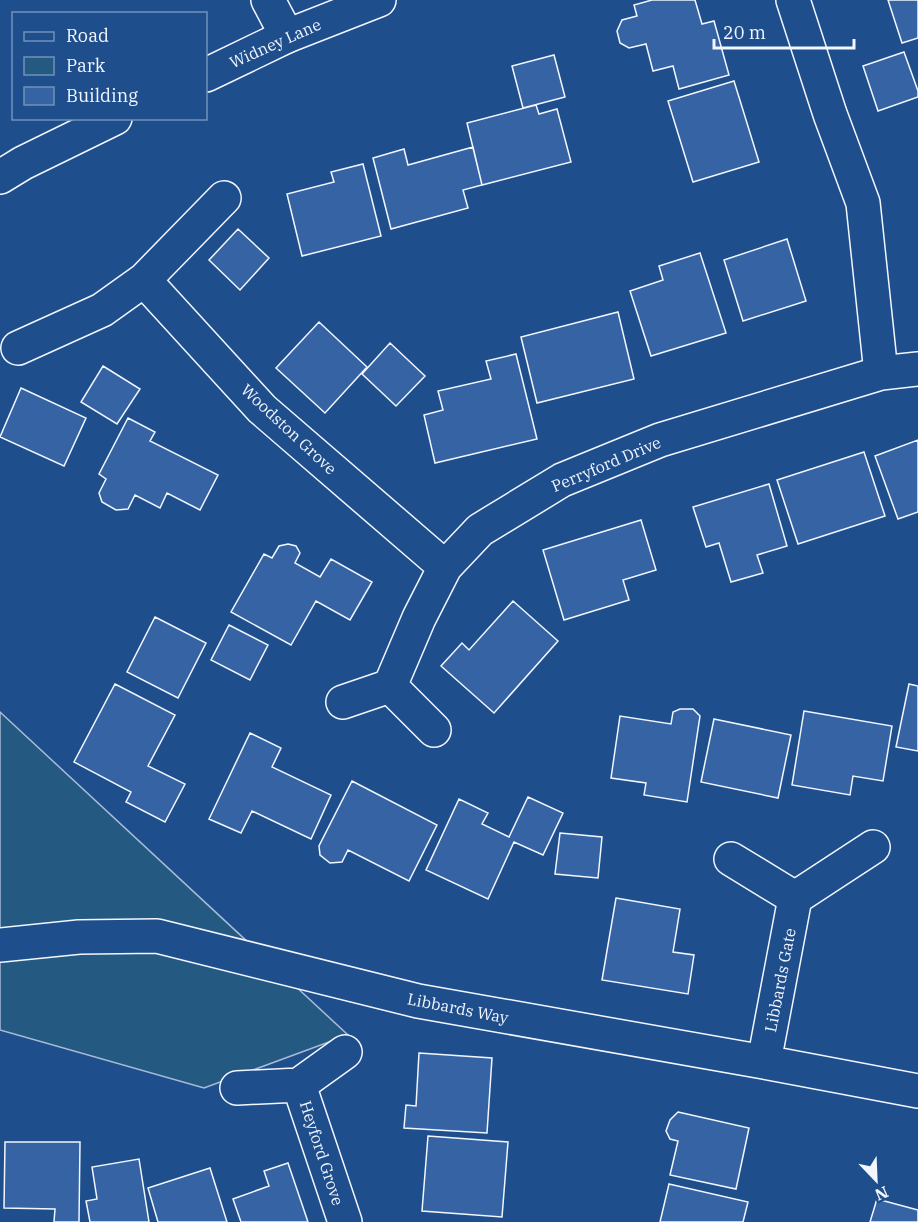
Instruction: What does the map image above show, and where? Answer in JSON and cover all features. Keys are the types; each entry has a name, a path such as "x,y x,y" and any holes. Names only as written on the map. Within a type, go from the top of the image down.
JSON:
{"street":[{"path":"267,0 287,36"},
{"name":"Widney Lane","path":"207,75 287,36 379,0"},
{"path":"793,0 830,114 863,202 881,373"},
{"path":"0,177 22,163 111,120"},
{"path":"18,348 102,310 144,280 225,198"},
{"name":"Woodston Grove","path":"144,280 262,409 445,567"},
{"name":"Perryford Drive","path":"390,686 419,618 445,567 480,530 562,480 660,440 881,373 918,369"},
{"path":"343,702 390,686 434,730"},
{"path":"730,859 795,898 873,847"},
{"name":"Libbards Gate","path":"764,1062 795,898"},
{"name":"Libbards Way","path":"0,945 79,937 157,936 418,1001 918,1091"},
{"name":"Heyford Grove","path":"237,1088 299,1085 345,1052"},
{"name":"Heyford Grove","path":"299,1085 345,1222"}],"green space":[{"path":"0,712 348,1035 204,1088 0,1030"}],"building":[{"path":"652,0 695,0 702,24 714,21 729,75 679,89 673,66 653,71 646,44 629,48 620,43 617,31 622,20 637,16 634,5"},
{"path":"888,0 918,0 918,38 902,43"},
{"path":"904,52 918,97 878,111 863,66"},
{"path":"554,55 565,97 523,108 512,66"},
{"path":"734,81 759,162 693,182 668,101"},
{"path":"536,105 539,114 557,109 571,162 482,185 467,123"},
{"path":"473,147 482,185 463,190 468,208 391,229 373,158 404,149 408,165"},
{"path":"363,164 381,236 302,256 287,194 334,182 331,172"},
{"path":"238,229 269,258 240,290 209,260"},
{"path":"787,239 806,301 743,321 724,260"},
{"path":"700,253 726,333 651,356 630,291 663,280 659,266"},
{"path":"618,312 634,379 537,403 521,337"},
{"path":"319,322 367,367 325,413 276,368"},
{"path":"390,343 425,376 396,406 362,374"},
{"path":"516,354 537,439 435,463 424,415 443,410 438,391 491,379 486,361"},
{"path":"103,366 140,389 117,424 81,402"},
{"path":"21,388 86,418 64,466 0,437"},
{"path":"128,418 155,432 150,441 218,475 200,510 167,493 160,508 135,495 128,509 116,510 102,502 99,493 106,479 99,474"},
{"path":"918,440 918,512 898,519 875,456"},
{"path":"864,452 885,516 798,544 777,480"},
{"path":"769,484 787,546 757,555 763,573 731,582 719,543 706,547 693,507"},
{"path":"641,520 656,570 623,580 629,600 564,620 543,550"},
{"path":"288,544 296,546 300,553 295,563 320,577 331,559 372,582 350,620 316,601 291,645 231,612 264,554 272,558 279,546"},
{"path":"513,601 558,641 494,713 441,666 462,643 469,650"},
{"path":"155,617 206,643 178,698 127,672"},
{"path":"229,625 268,645 250,680 211,660"},
{"path":"115,684 175,715 148,766 185,784 165,822 126,802 131,792 74,762"},
{"path":"909,684 918,686 918,751 896,747"},
{"path":"680,709 693,709 700,716 687,802 644,795 646,783 611,778 620,716 671,724 673,712"},
{"path":"804,711 892,726 883,781 853,776 850,795 792,785"},
{"path":"714,719 791,735 778,798 701,782"},
{"path":"250,733 281,748 272,767 331,795 311,839 252,811 241,833 209,819"},
{"path":"352,781 437,825 409,881 348,850 342,862 330,863 320,855 319,846"},
{"path":"528,797 563,813 543,855 514,842 488,899 426,870 459,799 488,813 482,824 509,837"},
{"path":"560,833 602,837 598,878 555,874"},
{"path":"616,898 680,909 673,952 694,955 688,994 602,980"},
{"path":"419,1053 492,1058 487,1133 404,1128 406,1105 416,1106"},
{"path":"678,1112 749,1128 736,1189 670,1175 678,1141 670,1139 666,1131 670,1120"},
{"path":"428,1136 508,1142 502,1217 422,1211"},
{"path":"5,1142 80,1142 79,1222 54,1222 55,1209 4,1208"},
{"path":"139,1159 149,1222 90,1222 86,1201 97,1199 92,1167"},
{"path":"288,1163 308,1222 241,1222 233,1199 269,1186 264,1171"},
{"path":"210,1168 227,1222 158,1222 148,1188"},
{"path":"669,1184 748,1202 743,1222 660,1222"},
{"path":"877,1199 918,1210 918,1222 870,1222"}]}
